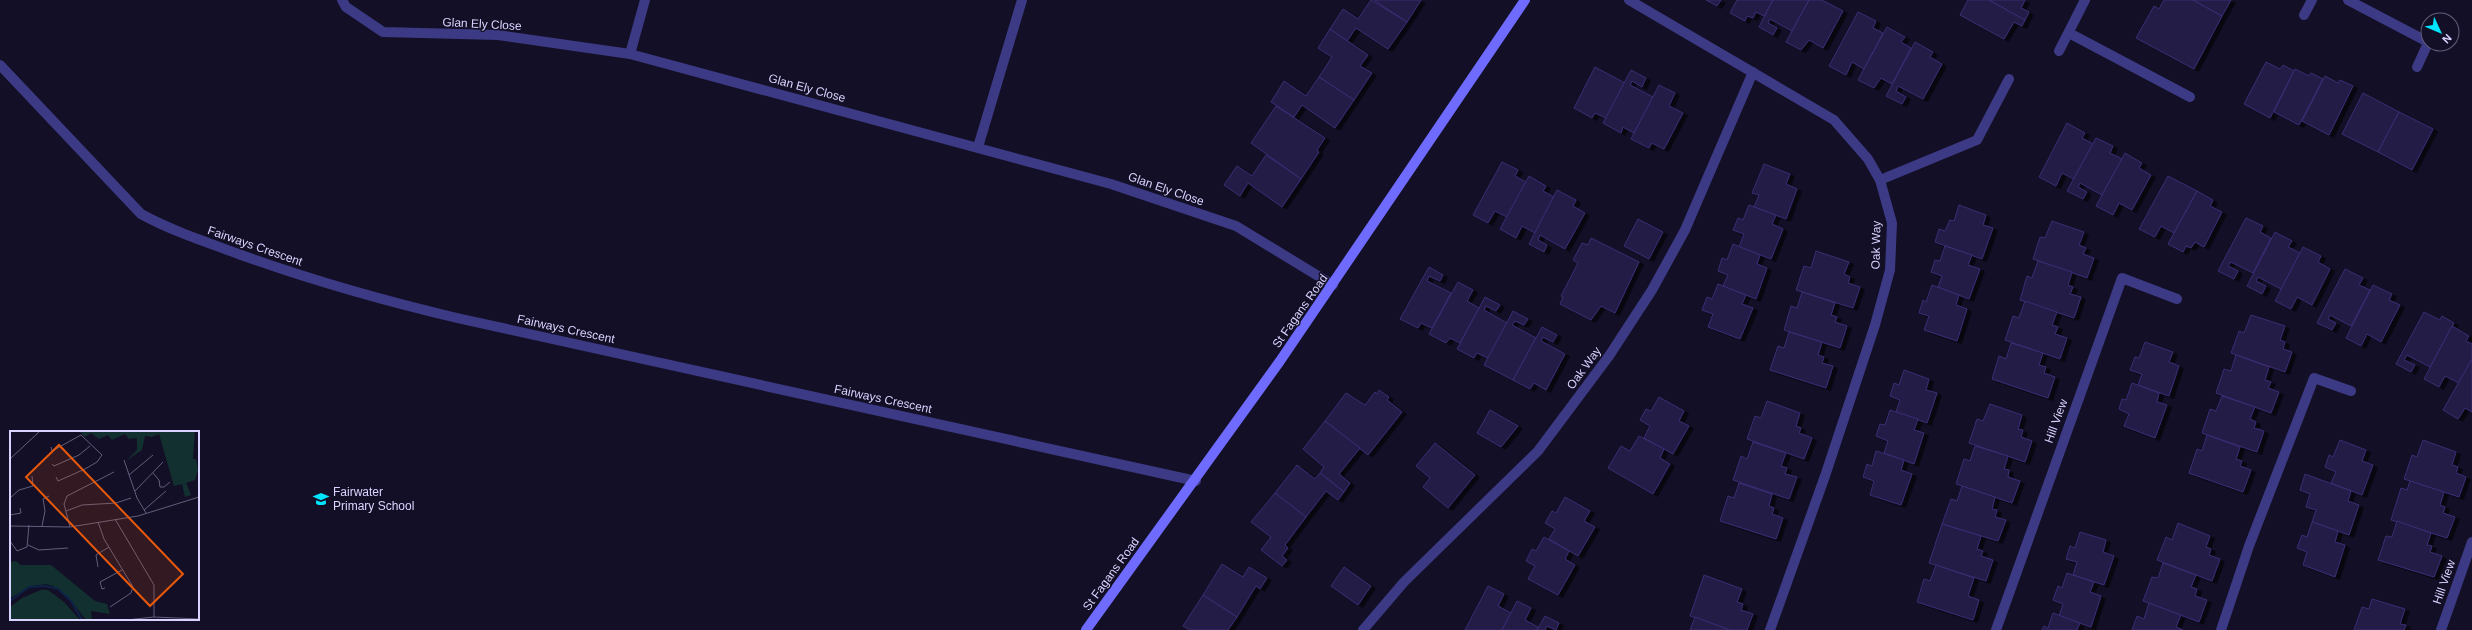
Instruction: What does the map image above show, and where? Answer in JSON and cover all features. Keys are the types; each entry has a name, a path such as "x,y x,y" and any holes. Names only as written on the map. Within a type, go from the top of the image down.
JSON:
{"street":[{"name":"Glan Ely Close","path":"342,0 346,7 383,32 498,36 630,54 978,146 1111,184 1236,226 1333,285"},
{"path":"630,54 646,0"},
{"path":"978,146 1022,0"},
{"name":"St Fagans Road","path":"1086,630 1196,481 1333,285 1526,0"},
{"name":"Oak Way","path":"1629,0 1834,120 1868,159 1880,180 1892,223 1890,270 1875,325 1825,476 1770,630"},
{"path":"2059,51 2085,0"},
{"path":"2304,16 2312,0"},
{"path":"2348,0 2420,39"},
{"path":"2069,33 2190,97"},
{"path":"2417,67 2424,52"},
{"name":"Fairways Crescent","path":"0,65 141,214 168,229 302,277 386,301 457,318 1196,481"},
{"name":"Oak Way","path":"1363,630 1404,582 1538,451 1609,356 1652,290 1684,230 1753,72"},
{"path":"1880,180 1977,140 2009,79"},
{"name":"Hill View","path":"1996,630 2122,278 2177,299"},
{"path":"2221,630 2249,546 2314,378 2351,392"},
{"name":"Hill View","path":"2441,630 2472,542"}],"building":[{"path":"1371,0 1407,22 1388,49 1356,28 1347,41 1330,29 1343,9 1358,19"},
{"path":"1374,0 1421,0 1407,22"},
{"path":"1706,0 1721,0 1717,6"},
{"path":"1737,0 1773,0 1764,16 1756,12 1753,18 1747,16 1745,21 1730,13"},
{"path":"1773,0 1809,0 1792,31 1770,19 1768,23 1777,28 1773,35 1759,27"},
{"path":"1809,0 1822,0 1843,11 1823,48 1809,40 1801,50 1786,42"},
{"path":"1968,0 1989,0 2025,20 2022,26 2014,22 2004,39 1960,15"},
{"path":"1989,0 2025,0 2021,8 2029,12 2025,20"},
{"path":"2164,0 2193,0 2222,16 2194,69 2136,38 2154,6 2159,9"},
{"path":"2193,0 2231,0 2222,16"},
{"path":"1858,12 1876,21 1873,28 1883,33 1864,69 1852,62 1846,75 1829,66"},
{"path":"1887,27 1905,37 1901,42 1911,48 1892,84 1881,78 1874,88 1858,80"},
{"path":"1330,29 1368,55 1360,66 1372,73 1354,100 1319,77 1332,57 1318,48"},
{"path":"1915,42 1933,52 1930,57 1942,64 1923,99 1898,86 1896,91 1906,97 1902,104 1886,96"},
{"path":"2266,62 2280,69 2283,65 2294,71 2270,118 2244,104"},
{"path":"1595,67 1625,83 1606,118 1595,113 1592,118 1574,108"},
{"path":"2295,69 2309,76 2311,73 2323,79 2299,125 2274,112"},
{"path":"1631,70 1646,78 1642,87 1632,81 1630,85 1653,97 1634,133 1623,127 1621,133 1603,123"},
{"path":"2325,76 2338,83 2340,80 2353,86 2329,135 2302,121"},
{"path":"1319,77 1354,100 1335,128 1302,105 1294,117 1271,102 1284,81 1306,96"},
{"path":"1659,85 1675,93 1669,106 1683,113 1664,149 1652,143 1649,148 1631,139"},
{"path":"2363,93 2399,112 2378,152 2342,134"},
{"path":"1276,106 1325,138 1317,150 1319,152 1301,179 1251,143"},
{"path":"2399,112 2433,129 2412,170 2378,152"},
{"path":"2067,123 2085,133 2082,138 2093,144 2074,179 2062,173 2056,186 2039,177"},
{"path":"2096,138 2113,146 2110,153 2122,159 2102,195 2080,183 2078,187 2087,192 2083,199 2067,191"},
{"path":"2125,153 2142,163 2139,168 2151,175 2132,210 2119,203 2113,215 2096,206"},
{"path":"1266,155 1301,179 1282,207 1248,183 1240,196 1224,185 1237,166 1252,176"},
{"path":"1502,162 1518,170 1515,176 1526,182 1507,217 1495,211 1488,223 1473,215"},
{"path":"1764,164 1790,174 1786,184 1797,189 1786,219 1754,207 1759,195 1752,193"},
{"path":"1529,176 1546,186 1543,191 1554,197 1535,233 1522,226 1516,238 1500,229"},
{"path":"2168,176 2197,191 2174,233 2161,226 2155,237 2139,229"},
{"path":"1557,190 1576,200 1573,206 1585,213 1565,249 1540,235 1538,240 1547,245 1544,252 1529,244"},
{"path":"2197,191 2213,200 2210,206 2222,212 2204,247 2195,242 2191,248 2186,246 2183,252 2168,244"},
{"path":"1749,205 1776,215 1772,224 1783,229 1771,259 1739,247 1744,234 1733,230 1738,218 1743,220"},
{"path":"1959,205 1986,215 1983,225 1993,228 1982,259 1935,242 1939,229 1945,231 1950,220 1954,221"},
{"path":"2246,218 2263,226 2260,232 2271,238 2253,273 2231,262 2228,266 2238,271 2234,279 2218,271"},
{"path":"1638,219 1663,232 1649,259 1624,246"},
{"path":"2052,221 2084,232 2079,245 2086,248 2083,254 2094,258 2087,278 2033,259 2040,237 2045,238"},
{"path":"2275,232 2292,241 2288,247 2300,253 2281,289 2258,277 2256,281 2266,286 2262,294 2247,286"},
{"path":"1591,238 1639,262 1615,313 1601,306 1591,320 1560,304 1563,297 1561,296 1578,263 1573,260 1582,243 1588,245"},
{"path":"1733,244 1760,255 1757,264 1767,268 1756,299 1723,286 1728,275 1718,271 1722,258 1727,260"},
{"path":"1945,246 1972,255 1968,265 1980,269 1969,299 1938,287 1942,276 1931,272 1935,260 1940,261"},
{"path":"2303,247 2321,256 2318,262 2330,269 2312,305 2297,297 2291,309 2275,301"},
{"path":"1816,251 1849,262 1844,274 1850,277 1848,283 1860,287 1853,308 1796,290 1804,266 1811,268"},
{"path":"2038,261 2072,272 2068,285 2073,287 2070,294 2081,297 2074,318 2020,300 2027,276 2032,278"},
{"path":"1429,267 1443,275 1440,281 1429,276 1427,281 1451,293 1432,328 1421,323 1418,328 1400,319"},
{"path":"2345,269 2363,278 2359,285 2370,290 2351,326 2330,315 2328,319 2336,323 2332,330 2317,323"},
{"path":"1458,282 1473,290 1467,301 1479,308 1460,343 1450,338 1446,343 1429,334"},
{"path":"1718,284 1746,295 1742,304 1753,308 1740,339 1708,327 1713,314 1702,310 1707,297 1712,299"},
{"path":"1932,285 1959,295 1956,305 1967,309 1957,341 1924,330 1929,316 1919,313 1923,300 1926,302"},
{"path":"2373,285 2392,294 2389,300 2400,305 2381,342 2367,334 2361,346 2346,338"},
{"path":"1802,292 1835,303 1831,315 1837,317 1835,322 1847,326 1840,348 1784,330 1791,306 1797,308"},
{"path":"1485,297 1500,305 1496,311 1486,306 1484,310 1507,323 1488,358 1477,353 1474,358 1457,349"},
{"path":"2025,301 2057,312 2052,325 2058,327 2055,334 2067,338 2060,359 2005,340 2013,316 2019,318"},
{"path":"1513,311 1528,319 1524,325 1515,321 1512,325 1536,338 1513,380 1484,365"},
{"path":"2424,312 2440,320 2442,316 2454,323 2430,367 2407,355 2404,360 2415,365 2411,372 2396,364"},
{"path":"2251,315 2285,326 2280,340 2285,342 2283,349 2292,352 2285,372 2231,353 2239,331 2244,333"},
{"path":"2452,326 2469,336 2466,341 2472,344 2472,359 2459,383 2445,376 2439,387 2424,379"},
{"path":"1542,327 1557,335 1553,342 1543,337 1541,341 1565,354 1546,390 1534,383 1530,389 1513,380"},
{"path":"1789,332 1822,342 1818,355 1824,357 1822,363 1833,366 1826,388 1770,370 1778,346 1784,348"},
{"path":"2145,342 2173,352 2169,362 2179,366 2169,396 2138,385 2142,374 2130,370 2135,357 2139,358"},
{"path":"2011,343 2043,353 2039,365 2046,367 2044,373 2055,377 2048,398 1992,379 1999,356 2006,359"},
{"path":"2236,355 2269,367 2265,380 2271,382 2268,388 2279,392 2271,413 2216,393 2224,369 2231,371"},
{"path":"2472,359 2472,412 2465,408 2458,419 2443,410"},
{"path":"1904,370 1929,379 1926,390 1937,393 1927,423 1896,412 1900,400 1890,396 1894,383 1899,385"},
{"path":"2132,383 2159,393 2157,402 2167,405 2155,438 2124,426 2129,414 2119,409 2122,399 2126,400"},
{"path":"1379,390 1389,397 1387,400 1402,412 1368,455 1325,421 1346,393 1365,405 1375,392 1377,394"},
{"path":"2222,396 2255,407 2250,419 2256,422 2254,428 2264,431 2257,452 2202,433 2210,409 2216,411"},
{"path":"1659,397 1684,411 1679,421 1689,426 1673,454 1644,438 1650,426 1640,420 1646,409 1651,411"},
{"path":"1767,401 1800,413 1796,426 1801,428 1799,433 1812,438 1804,459 1747,439 1755,416 1761,418"},
{"path":"1990,404 2022,415 2018,429 2023,430 2021,437 2032,441 2025,462 1969,443 1977,419 1983,421"},
{"path":"1490,410 1518,426 1501,447 1477,433"},
{"path":"1890,410 1918,419 1914,430 1924,433 1914,464 1884,453 1888,441 1876,436 1880,424 1885,425"},
{"path":"1325,421 1360,448 1339,474 1350,483 1344,492 1320,473 1324,467 1303,449"},
{"path":"2207,435 2240,447 2236,459 2242,461 2240,466 2251,470 2243,492 2189,473 2197,449 2202,451"},
{"path":"1639,436 1664,449 1660,458 1670,464 1653,494 1608,468 1621,446 1630,451"},
{"path":"2340,440 2366,450 2362,461 2373,465 2362,495 2331,483 2336,472 2325,467 2329,455 2333,457"},
{"path":"2423,440 2456,452 2452,465 2458,467 2456,473 2466,477 2459,497 2404,479 2412,455 2417,457"},
{"path":"1753,442 1786,453 1781,466 1787,468 1785,474 1797,477 1789,499 1733,480 1741,456 1747,459"},
{"path":"1435,443 1475,475 1448,508 1423,487 1430,478 1416,466"},
{"path":"1975,446 2008,456 2004,469 2009,470 2008,477 2020,481 2012,503 1956,484 1964,459 1970,461"},
{"path":"1876,451 1904,460 1901,470 1912,474 1901,505 1870,495 1874,481 1863,477 1867,464 1872,466"},
{"path":"1297,465 1315,479 1320,473 1344,492 1338,500 1326,491 1306,517 1275,493"},
{"path":"2305,474 2351,491 2348,501 2359,505 2349,535 2312,522 2316,510 2306,507 2310,494 2300,490"},
{"path":"2410,481 2444,492 2440,505 2445,507 2443,513 2455,517 2447,538 2391,520 2401,488 2407,490"},
{"path":"1739,483 1772,494 1769,506 1774,508 1772,514 1783,518 1776,539 1720,521 1728,496 1734,498"},
{"path":"1962,486 1995,497 1992,509 1997,510 1995,517 2006,520 1998,541 1942,524 1951,499 1957,501"},
{"path":"1275,493 1306,517 1285,545 1288,548 1282,556 1287,560 1282,566 1261,550 1271,537 1251,522"},
{"path":"1565,497 1590,511 1584,521 1595,527 1578,556 1549,539 1555,529 1545,523 1552,511 1556,513"},
{"path":"2397,521 2431,533 2427,545 2432,546 2430,552 2442,556 2434,577 2378,560 2386,536 2392,537"},
{"path":"2312,522 2338,531 2335,542 2345,545 2335,577 2303,565 2307,552 2297,548 2302,535 2307,537"},
{"path":"2178,523 2210,536 2206,547 2211,549 2209,555 2220,559 2212,581 2157,560 2166,537 2172,540"},
{"path":"1942,524 1981,536 1977,549 1983,551 1981,556 1993,560 1986,581 1929,563"},
{"path":"2080,532 2106,540 2103,552 2114,556 2104,585 2073,575 2077,562 2066,559 2070,546 2075,548"},
{"path":"1544,537 1569,551 1565,559 1575,565 1558,595 1528,579 1535,566 1526,561 1532,549 1536,551"},
{"path":"2163,563 2196,575 2191,587 2197,589 2195,596 2207,600 2199,622 2143,601 2152,577 2158,578"},
{"path":"1222,564 1243,577 1249,567 1267,578 1260,589 1256,586 1237,617 1203,595"},
{"path":"1936,565 1974,578 1968,596 1979,600 1973,620 1917,602 1924,579 1930,581"},
{"path":"1344,567 1371,586 1358,605 1331,586"},
{"path":"2067,573 2094,582 2090,592 2101,596 2091,627 2059,616 2063,604 2053,600 2058,586 2062,588"},
{"path":"1704,575 1742,589 1737,602 1743,604 1741,610 1753,614 1747,630 1730,630 1690,616"},
{"path":"1488,586 1504,594 1498,606 1511,613 1502,630 1465,630"},
{"path":"1203,595 1237,617 1228,630 1190,630 1183,626"},
{"path":"2372,599 2405,609 2400,624 2406,625 2404,630 2354,630 2362,607 2369,609"},
{"path":"1517,601 1531,608 1525,620 1538,627 1537,630 1502,630"},
{"path":"2149,603 2181,615 2176,627 2183,630 2132,630 2137,616 2144,619"},
{"path":"2053,613 2080,623 2077,630 2042,630 2044,626 2048,628"},
{"path":"1545,616 1559,623 1556,630 1547,626 1545,630 1537,630"},
{"path":"1695,617 1727,629 1727,630 1690,630"}],"place":[{"name":"Fairwater Primary School","path":"321,499"}]}
